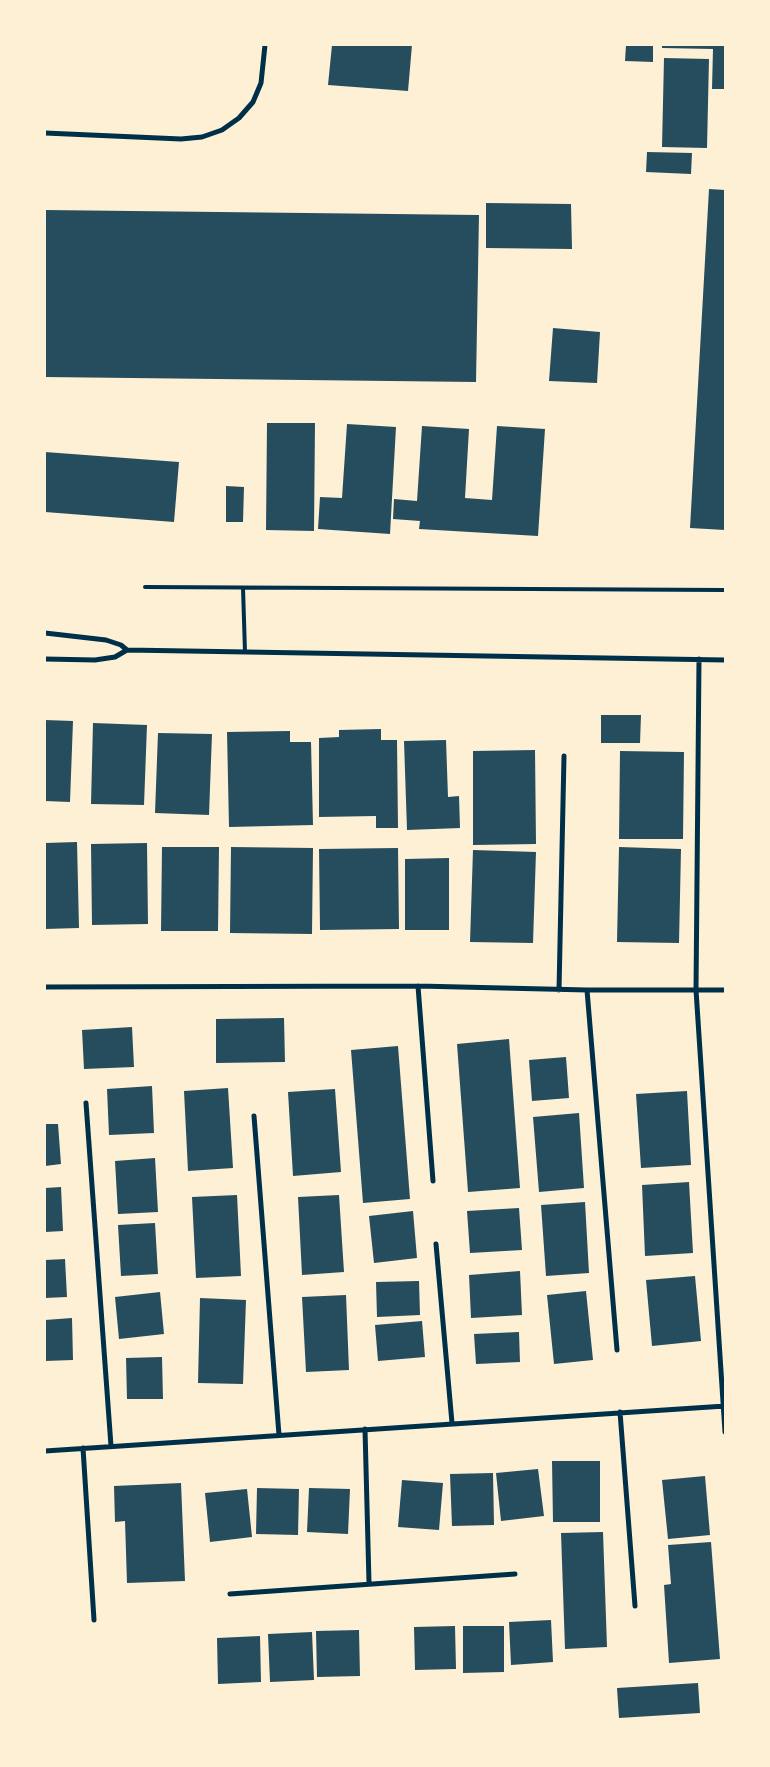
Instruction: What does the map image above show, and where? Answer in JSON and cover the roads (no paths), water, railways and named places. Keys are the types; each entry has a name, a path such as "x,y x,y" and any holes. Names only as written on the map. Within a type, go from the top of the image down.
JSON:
{"street":[{"path":"45,133 181,139 202,137 222,130 239,118 253,102 261,83 265,45"},
{"path":"45,633 106,640 122,645 127,650"},
{"path":"45,659 102,660 114,657 127,650 725,660"},
{"path":"699,659 696,990 725,1432"},
{"path":"559,990 564,756"},
{"path":"45,987 418,986 559,990 725,990"},
{"path":"418,986 433,1181"},
{"path":"587,990 616,1350"},
{"path":"86,1103 111,1446"},
{"path":"254,1116 279,1435"},
{"path":"436,1244 452,1423"},
{"path":"45,1451 724,1406"},
{"path":"620,1412 635,1606"},
{"path":"365,1429 369,1583"},
{"path":"84,1448 94,1620"},
{"path":"230,1594 515,1574"}],"lane":[{"path":"145,587 725,590"},
{"path":"243,588 245,652"}]}
